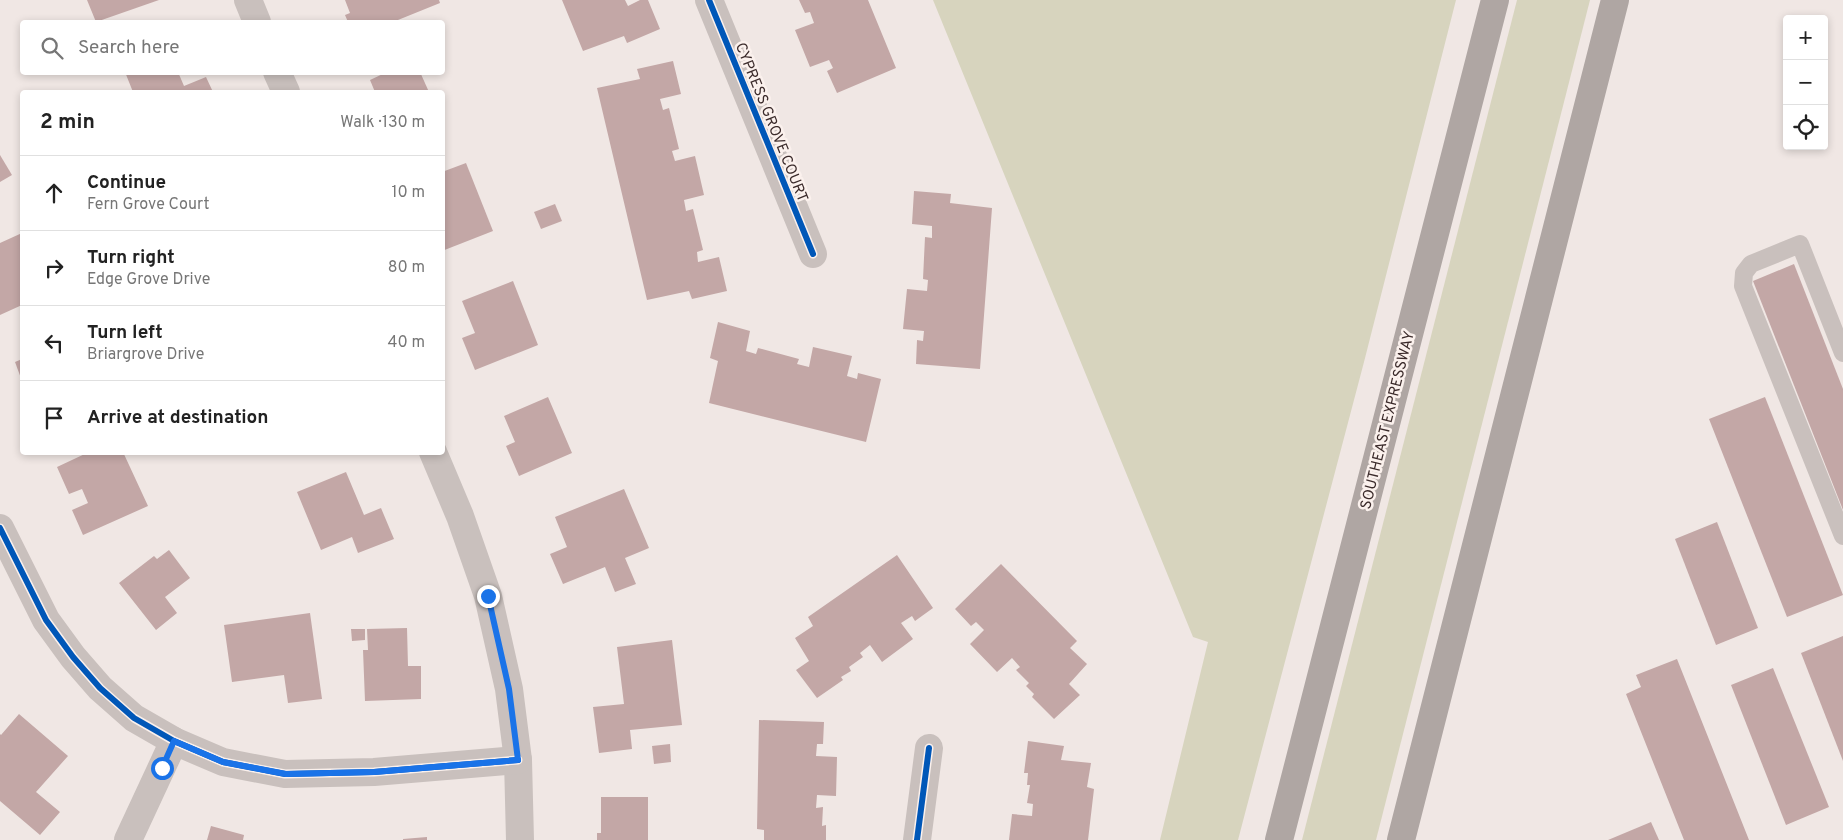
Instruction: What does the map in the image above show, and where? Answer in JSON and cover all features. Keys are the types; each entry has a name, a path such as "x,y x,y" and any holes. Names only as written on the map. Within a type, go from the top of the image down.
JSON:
{"highway":[{"name":"SOUTHEAST EXPRESSWAY","path":"1279,840 1495,0"},
{"path":"1400,840 1615,0"}],"street":[{"path":"248,0 256,20"},
{"name":"CYPRESS GROVE COURT","path":"709,0 812,254"},
{"path":"278,75 285,90"},
{"path":"434,455 460,516 488,596 509,689 518,760 520,840"},
{"path":"0,528 46,620 73,658 100,688 134,718 174,741 223,762 286,774 374,772 518,760"},
{"path":"128,840 174,741"},
{"path":"917,840 929,748"}],"lane":[{"path":"1843,354 1800,244 1751,264 1744,273 1743,286 1843,536"}],"shaded area":[{"path":"933,0 1456,0 1364,362 1238,840 1160,840 1208,642 1193,637"},
{"path":"1517,0 1590,0 1376,840 1302,840"}],"building":[{"path":"87,0 159,0 102,20 95,20"},
{"path":"345,0 439,0 440,3 398,20 347,20 345,15 350,13"},
{"path":"562,0 625,0 628,6 640,0 648,0 660,29 627,43 624,36 583,51"},
{"path":"799,0 868,0 896,68 837,93 827,71 833,68 829,60 810,67 795,30 814,23 810,12 805,13"},
{"path":"673,61 681,94 660,99 663,110 669,108 679,149 672,151 675,161 695,156 704,195 684,200 686,211 693,209 703,250 697,252 698,262 719,257 727,291 692,299 689,291 647,300 597,88 640,79 637,69"},
{"path":"126,75 179,75 184,86 206,77 212,90 132,90"},
{"path":"381,75 421,75 428,90 374,90 370,80"},
{"path":"0,155 12,175 0,182"},
{"path":"466,163 493,231 445,250 445,171"},
{"path":"914,191 951,194 950,203 992,208 980,369 916,364 917,340 923,341 924,331 903,329 907,289 927,291 928,280 923,279 925,237 932,238 932,226 912,224"},
{"path":"555,204 562,221 541,229 534,212"},
{"path":"20,234 20,306 0,315 0,243"},
{"path":"1794,264 1843,389 1843,510 1753,281"},
{"path":"513,281 538,345 475,370 462,338 475,333 462,301"},
{"path":"718,322 750,331 746,351 756,354 758,348 799,359 797,364 809,367 813,347 852,356 847,376 857,379 858,373 881,379 866,442 709,403 718,361 710,358"},
{"path":"20,360 20,376 15,362"},
{"path":"548,397 572,453 519,476 506,446 515,442 504,416"},
{"path":"1765,397 1843,595 1787,617 1709,419"},
{"path":"83,455 124,455 148,506 83,535 72,510 88,503 82,489 69,494 57,467"},
{"path":"346,472 364,515 381,508 394,539 358,553 352,537 321,550 297,492"},
{"path":"624,489 649,548 625,558 636,584 615,592 605,567 563,584 550,554 567,547 555,517"},
{"path":"1717,522 1758,628 1716,645 1675,539"},
{"path":"169,550 190,578 165,597 177,613 156,630 119,583 154,556 157,559"},
{"path":"897,555 933,608 915,621 912,616 901,623 913,639 882,662 870,645 860,653 863,657 849,667 851,671 841,677 843,680 817,698 796,670 809,661 795,638 813,626 808,617"},
{"path":"1001,564 1077,641 1070,648 1087,664 1069,684 1080,695 1054,719 1032,697 1034,694 1026,686 1029,683 1016,670 1020,667 1012,658 997,672 970,644 984,630 976,622 971,626 955,609"},
{"path":"310,613 322,699 288,703 284,675 232,682 224,625"},
{"path":"407,628 408,666 421,666 421,699 365,701 363,650 368,650 367,629"},
{"path":"351,629 365,629 365,640 352,641"},
{"path":"1843,636 1843,761 1801,653"},
{"path":"672,640 682,725 630,730 632,749 599,753 593,707 624,704 617,647"},
{"path":"1677,659 1749,840 1684,840 1626,694 1641,687 1636,675"},
{"path":"1773,668 1829,807 1786,825 1731,685"},
{"path":"19,714 68,756 36,792 60,812 40,835 0,801 0,734"},
{"path":"759,720 824,722 823,744 817,744 816,756 837,757 836,796 817,795 816,808 823,807 822,826 826,825 826,840 764,840 764,830 757,829"},
{"path":"1028,741 1064,746 1061,760 1091,763 1087,787 1094,789 1088,840 1009,840 1012,814 1032,816 1033,804 1027,803 1030,785 1027,785 1028,773 1024,773"},
{"path":"670,744 671,762 654,764 652,746"},
{"path":"601,797 648,797 648,840 597,840 597,833 601,833"},
{"path":"1651,822 1659,840 1608,840"},
{"path":"211,826 244,835 243,840 207,840"},
{"path":"427,837 427,840 403,840 403,839"}],"cycle path":[{"path":"709,0 813,254"},
{"path":"0,528 46,620 73,657 100,688 134,718 174,741 223,762 285,774 374,772 518,760"},
{"path":"917,840 929,748"}],"route":[{"path":"162,768 174,741 223,762 286,774 374,772 518,760 509,689 488,596"}]}
